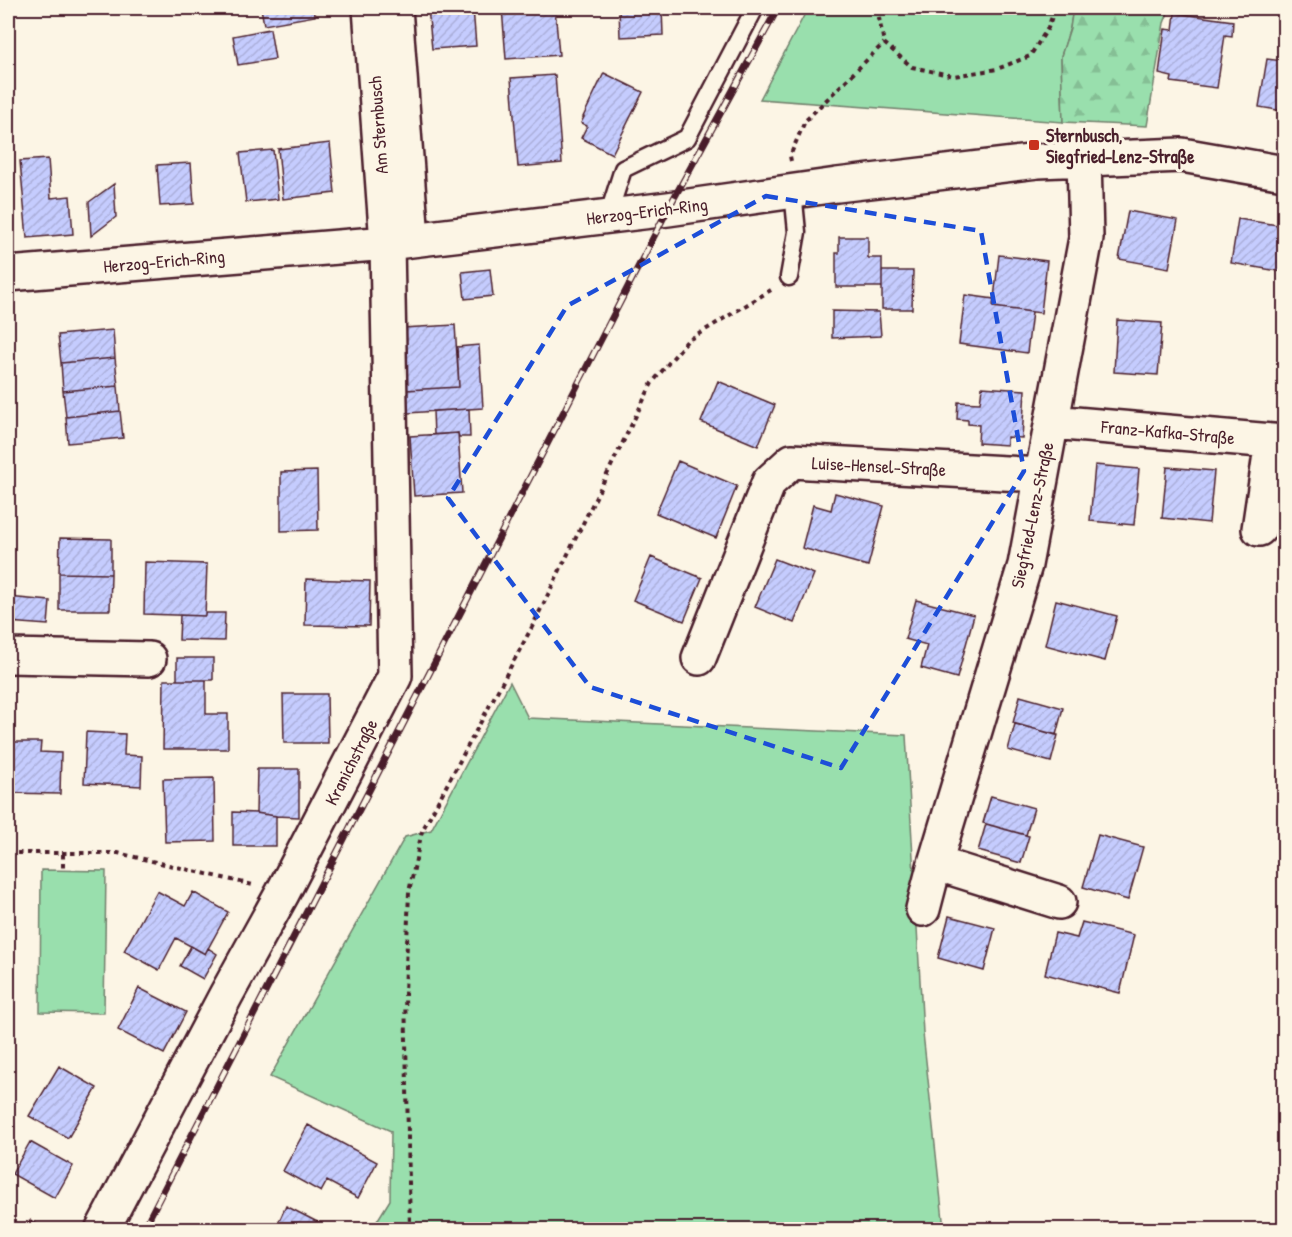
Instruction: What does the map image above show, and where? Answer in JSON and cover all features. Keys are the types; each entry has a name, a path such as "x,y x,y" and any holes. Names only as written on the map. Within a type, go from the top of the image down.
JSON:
{"street":[{"name":"Am Sternbusch","path":"370,8 400,241"},
{"name":"Am Sternbusch","path":"395,8 400,241"},
{"name":"Herzog-Erich-Ring","path":"8,274 400,241 1038,161 1182,155 1284,173"},
{"name":"Siegfried-Lenz-Straße","path":"922,909 1025,565 1086,238 1084,158"},
{"name":"Kranichstraße","path":"102,1230 283,892 395,676 400,241"},
{"name":"Franz-Kafka-Straße","path":"1052,422 1278,441"},
{"path":"1259,529 1278,441"},
{"name":"Luise-Hensel-Straße","path":"699,658 769,482 792,461 1041,475"},
{"path":"8,656 149,659"},
{"path":"935,863 1059,902"}],"lane":[{"path":"608,216 623,169 687,138 756,8"},
{"path":"789,278 797,232 793,191"}],"path":[{"path":"877,8 884,43 912,67 954,76 997,69 1030,56 1048,28 1055,8"},
{"path":"793,191 790,156 805,121 884,43"},
{"path":"410,1230 405,993 409,892 422,831 532,627 652,383 687,341 789,278"},
{"path":"8,854 118,853 283,892"},
{"path":"63,854 63,871"}],"highlighted area":[{"path":"766,196 981,231 1024,471 841,768 590,687 448,498 567,306"}],"green space":[{"path":"808,8 1073,8 1070,28 1061,56 1063,122 760,99"},
{"path":"1073,8 1170,8 1164,23 1147,126 1063,122 1061,56 1070,28"},
{"path":"510,682 528,718 906,735 923,1033 944,1229 372,1229 390,1200 391,1131 270,1077 405,837 431,830"},
{"path":"41,870 106,871 104,1013 40,1012"}],"building":[{"path":"261,8 314,8 315,16 264,25"},
{"path":"428,8 473,8 476,46 432,49"},
{"path":"502,8 555,8 559,55 506,59"},
{"path":"619,8 662,8 663,35 620,37"},
{"path":"1175,13 1233,21 1232,36 1225,35 1217,88 1171,82 1172,77 1159,74 1165,29 1173,30"},
{"path":"270,29 275,59 238,65 233,36"},
{"path":"1284,54 1284,111 1259,107 1267,59 1283,61"},
{"path":"604,73 643,92 612,154 581,138 587,126 581,123 583,117"},
{"path":"555,75 562,163 518,167 511,78"},
{"path":"330,143 335,193 283,199 278,149"},
{"path":"273,150 278,199 246,202 240,153"},
{"path":"48,159 51,198 70,196 73,234 27,238 20,161"},
{"path":"191,163 194,204 160,206 157,165"},
{"path":"114,184 116,217 91,236 89,202"},
{"path":"1128,211 1178,220 1169,268 1119,259"},
{"path":"1238,219 1284,226 1284,272 1231,263"},
{"path":"839,237 868,237 868,258 882,258 882,287 836,287 836,253 839,253"},
{"path":"999,255 1047,261 1041,313 993,307"},
{"path":"490,269 493,296 465,299 462,272"},
{"path":"882,271 913,271 912,309 882,309"},
{"path":"965,295 994,299 993,307 1032,312 1027,353 959,344"},
{"path":"832,311 879,312 881,336 832,338"},
{"path":"1117,320 1162,323 1158,375 1114,372"},
{"path":"455,325 459,387 406,390 402,328"},
{"path":"113,330 115,358 61,363 58,335"},
{"path":"479,345 483,408 408,413 406,390 459,387 457,347"},
{"path":"115,358 118,386 63,391 61,363"},
{"path":"718,381 775,405 758,446 701,422"},
{"path":"118,386 120,411 66,417 63,391"},
{"path":"982,387 1025,390 1022,438 1007,437 1007,445 978,443 979,425 968,424 968,420 957,419 958,402 980,403"},
{"path":"469,409 470,437 459,437 458,433 434,435 433,411"},
{"path":"120,411 123,438 68,443 66,417"},
{"path":"458,433 462,493 414,496 410,436"},
{"path":"678,461 737,486 716,538 656,513"},
{"path":"1095,465 1139,469 1134,525 1090,521"},
{"path":"1167,467 1214,471 1209,523 1162,518"},
{"path":"317,471 318,530 281,531 281,472"},
{"path":"835,493 884,506 868,566 802,548 813,505 831,510"},
{"path":"60,538 111,539 111,574 59,573"},
{"path":"651,557 702,578 684,621 633,600"},
{"path":"775,559 814,574 794,623 755,607"},
{"path":"145,562 207,564 205,616 144,614"},
{"path":"59,573 111,574 110,610 59,610"},
{"path":"306,579 370,581 369,626 305,625"},
{"path":"8,597 50,601 48,625 8,622"},
{"path":"916,600 974,615 957,678 921,668 927,645 905,639"},
{"path":"1056,600 1117,616 1105,661 1045,645"},
{"path":"205,613 225,613 224,641 179,640 180,615 205,616"},
{"path":"177,658 213,658 213,680 177,680"},
{"path":"164,680 206,680 206,714 228,714 228,749 163,749"},
{"path":"283,694 327,694 328,743 284,743"},
{"path":"1020,696 1063,708 1056,735 1013,723"},
{"path":"1015,724 1058,735 1051,762 1008,750"},
{"path":"86,732 125,734 124,755 142,756 141,786 84,783"},
{"path":"8,742 41,742 40,752 61,753 60,794 8,793"},
{"path":"257,769 299,769 299,817 256,813"},
{"path":"214,778 215,841 165,842 163,779"},
{"path":"991,796 1034,808 1026,835 983,823"},
{"path":"233,812 276,816 276,846 233,846"},
{"path":"986,824 1029,836 1021,863 978,851"},
{"path":"1098,835 1143,847 1128,900 1083,887"},
{"path":"157,891 185,906 193,892 228,912 205,954 176,938 159,970 124,951"},
{"path":"949,916 995,928 984,971 938,958"},
{"path":"1082,922 1134,935 1120,993 1045,974 1055,933 1077,938"},
{"path":"191,946 205,954 208,948 217,954 203,979 180,966"},
{"path":"139,988 186,1012 164,1054 118,1030"},
{"path":"59,1066 97,1088 68,1138 29,1116"},
{"path":"308,1125 377,1162 358,1198 327,1181 321,1192 283,1171"},
{"path":"30,1142 73,1166 55,1198 12,1174"},
{"path":"286,1206 333,1230 275,1230"},
{"path":"30,1220 47,1230 25,1230"}],"railway":[{"path":"143,1230 668,209 778,8"}],"place":[{"name":"Sternbusch, Siegfried-Lenz-Straße","path":"1034,145"}]}
